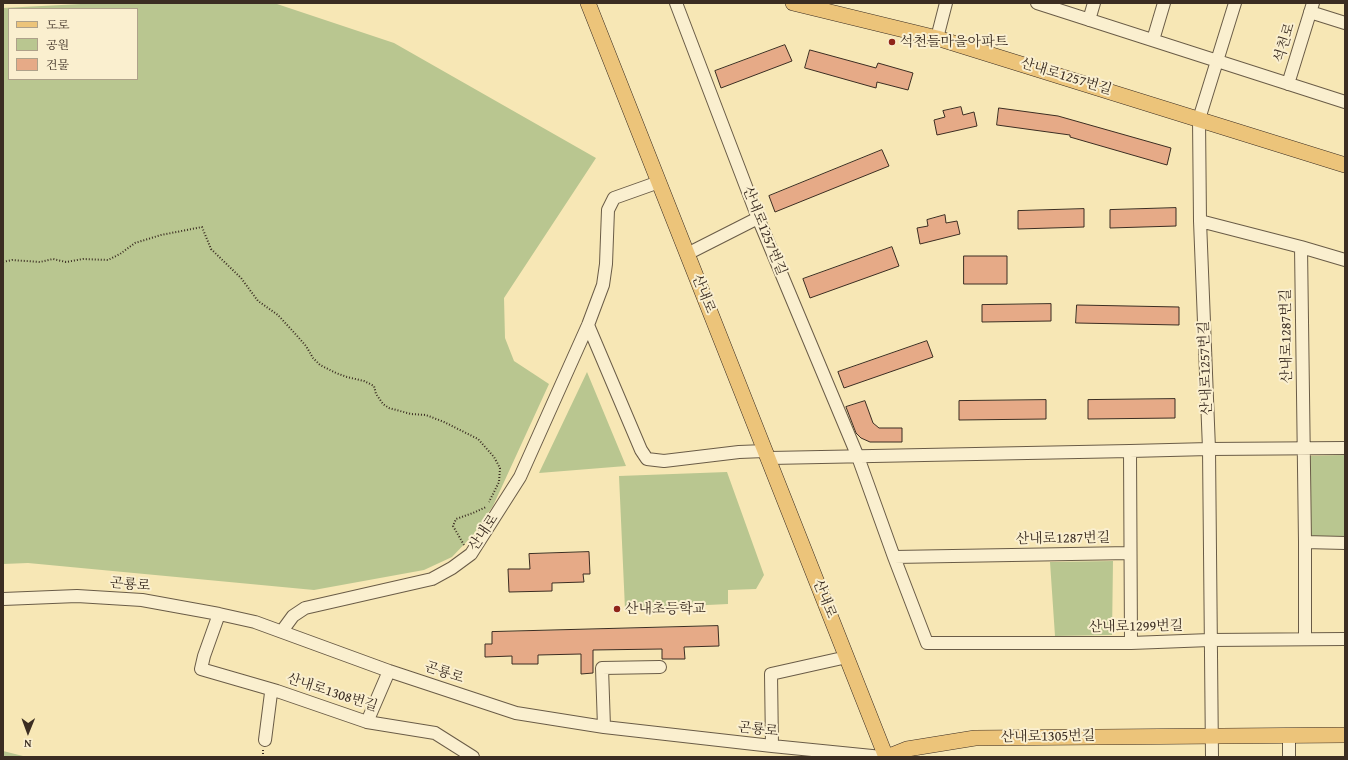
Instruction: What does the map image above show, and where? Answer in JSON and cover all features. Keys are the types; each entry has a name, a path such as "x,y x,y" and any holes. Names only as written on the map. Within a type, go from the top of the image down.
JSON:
{"main road":[{"name":"산내로","path":"588,3 887,757"},
{"name":"산내로1257번길","path":"793,3 937,38 1345,165"},
{"name":"산내로1305번길","path":"887,757 907,749 975,738 1345,735"}],"street":[{"name":"산내로1257번길","path":"676,3 758,218 858,457"},
{"path":"937,38 946,3"},
{"name":"석천로","path":"1037,3 1345,102"},
{"path":"1089,20 1094,3"},
{"path":"1153,40 1164,3"},
{"path":"1199,119 1235,3"},
{"name":"석천로","path":"1288,84 1312,7 1345,23"},
{"name":"산내로1257번길","path":"1199,119 1200,221 1208,449"},
{"name":"산내로","path":"282,631 293,616 305,608 432,579 452,568 471,554 520,477 588,325 603,285 606,264 608,210 614,198 659,182"},
{"path":"687,254 758,218"},
{"path":"1200,221 1345,260"},
{"name":"산내로1287번길","path":"1301,247 1305,639"},
{"path":"588,325 641,450 647,459 664,461 739,452 765,451 770,458 1208,449 1345,448"},
{"path":"1208,449 1212,757"},
{"name":"산내로1287번길","path":"894,557 1130,553 1130,451"},
{"path":"858,457 894,557"},
{"path":"1305,542 1345,542"},
{"path":"1130,553 1131,643"},
{"name":"산내로1299번길","path":"894,557 927,643 1131,643 1210,640 1345,639"},
{"name":"곤룡로","path":"3,599 78,596 142,600 255,622 390,671 516,713 604,727 882,757"},
{"name":"산내로1308번길","path":"219,614 201,669 270,689 367,722 435,733 473,757"},
{"path":"772,746 771,674 847,657"},
{"path":"604,727 602,668 660,667"},
{"path":"367,722 390,671"},
{"path":"265,740 271,693 270,689"},
{"path":"1289,735 1289,757"}],"path":[{"path":"3,262 12,260 40,262 53,259 66,262 83,259 108,260 120,254 135,243 161,235 202,227 211,249 241,278 258,301 278,315 306,346 313,358 320,365 347,378 364,381 374,386 376,394 383,404 389,408 411,414 426,415 470,434 478,439 494,457 500,468 499,482 487,506 474,513 456,519 453,526 471,554"}],"green space":[{"path":"100,3 274,3 394,43 596,158 504,298 505,338 514,361 549,384 493,506 473,535 452,557 424,570 314,590 28,563 3,564 3,8"},
{"path":"587,372 626,466 539,473"},
{"path":"1345,455 1345,540 1308,540 1307,456"},
{"path":"727,472 764,575 756,589 728,590 728,604 625,609 619,476"},
{"path":"1113,561 1112,635 1055,636 1050,562"},
{"path":"3,751 27,757 3,757"}],"building":[{"path":"785,45 792,61 721,88 715,71"},
{"path":"810,50 876,68 878,63 913,73 908,90 877,82 876,88 805,68"},
{"path":"961,107 963,115 974,112 977,126 937,135 934,120 945,117 943,111"},
{"path":"999,108 1058,116 1171,148 1167,165 1070,137 1070,135 997,125"},
{"path":"882,150 889,166 775,212 769,196"},
{"path":"1176,208 1176,226 1110,228 1110,210"},
{"path":"1084,209 1084,227 1018,229 1018,211"},
{"path":"945,215 946,223 957,221 960,234 920,244 917,228 928,226 927,220"},
{"path":"892,247 899,266 810,298 803,279"},
{"path":"964,256 1007,256 1007,284 964,284"},
{"path":"1051,304 1051,321 982,322 982,305"},
{"path":"1077,305 1179,307 1179,325 1076,323"},
{"path":"927,341 933,357 844,388 838,372"},
{"path":"1175,399 1175,418 1088,419 1088,400"},
{"path":"1046,400 1046,419 959,420 959,401"},
{"path":"865,401 873,423 879,428 902,428 902,442 870,442 861,438 856,433 846,407"},
{"path":"589,552 590,574 583,574 584,582 552,583 552,591 509,592 508,569 530,569 529,554"},
{"path":"718,626 719,646 684,647 685,659 662,659 662,649 593,650 593,673 581,674 581,654 538,655 538,664 512,664 512,656 485,657 485,644 492,644 492,632"}],"place":[{"name":"석천들마을아파트","path":"892,42"},
{"name":"산내초등학교","path":"617,609"}]}
